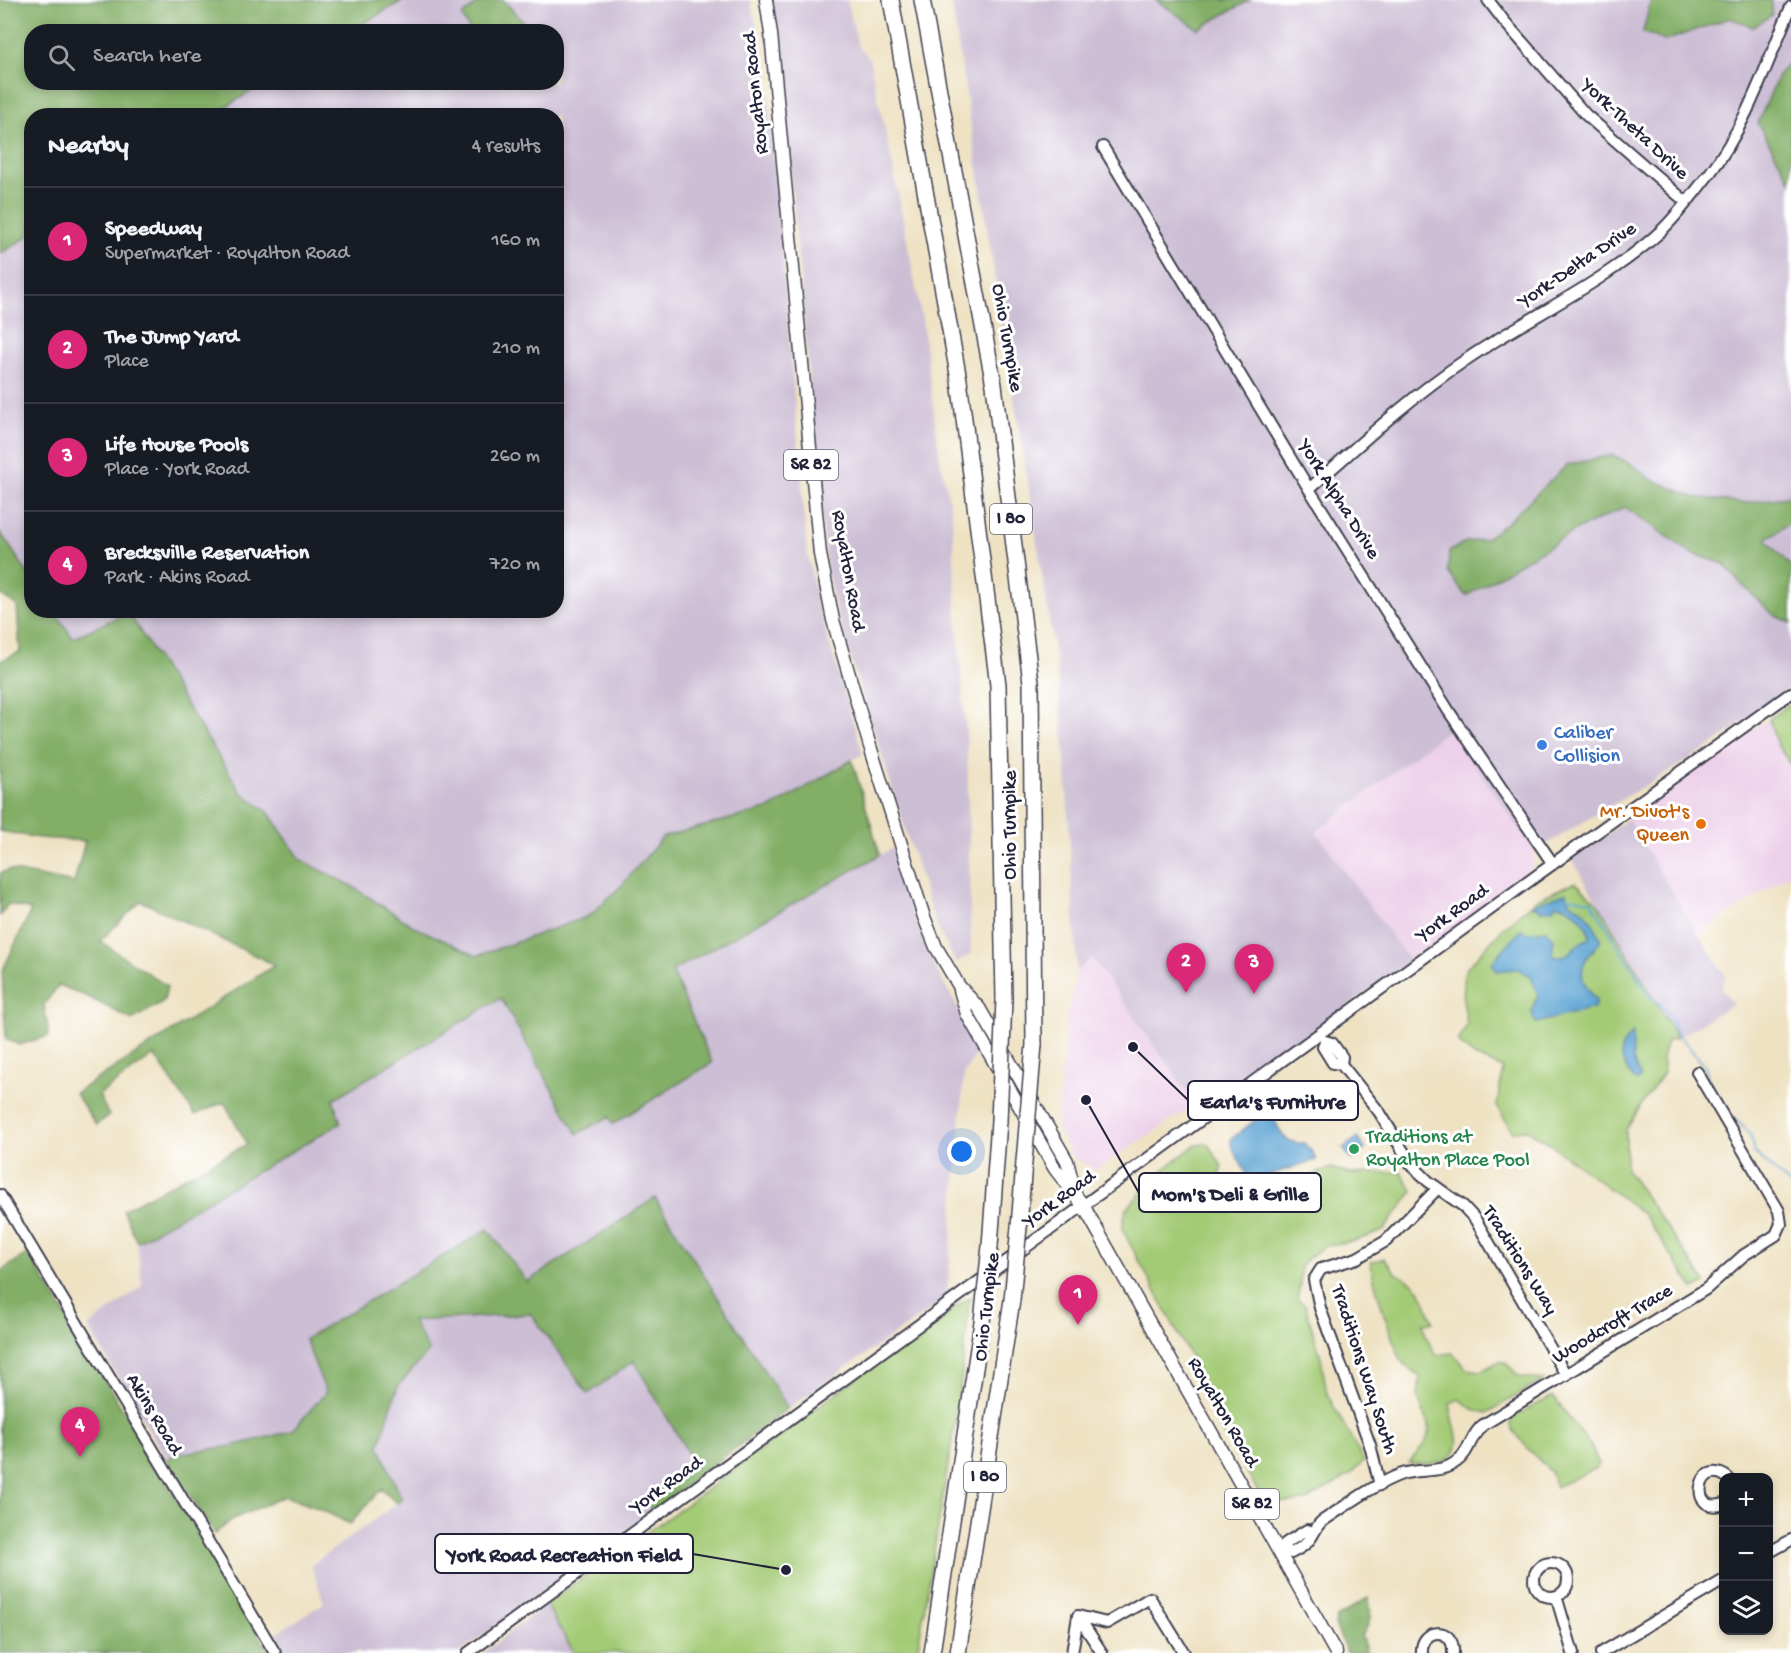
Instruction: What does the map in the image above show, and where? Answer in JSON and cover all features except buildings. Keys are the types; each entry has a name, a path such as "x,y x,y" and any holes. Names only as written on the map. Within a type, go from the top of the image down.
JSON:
{"highway":[{"name":"Ohio Turnpike","path":"891,0 959,380 999,685 1004,1000 999,1121 982,1322 932,1653"},
{"name":"Ohio Turnpike","path":"922,0 994,385 1031,682 1034,1044 1012,1300 958,1653"}],"main road":[{"name":"Royalton Road","path":"766,0 819,543 825,581 833,620 869,743 924,917 936,947 959,986 967,1014 1055,1169 1083,1204 1282,1552 1335,1652"}],"street":[{"name":"York-Theta Drive","path":"1488,0 1586,115 1686,202"},
{"name":"York-Delta Drive","path":"1309,489 1395,413 1466,359 1601,276 1633,254 1660,231 1712,171 1742,120 1791,7"},
{"name":"York Alpha Drive","path":"1103,147 1309,489 1464,735 1553,864"},
{"name":"York Road","path":"468,1653 1083,1204 1323,1037 1553,864 1791,693"},
{"name":"Traditions Way","path":"1323,1037 1332,1043 1342,1057 1341,1064 1380,1113 1405,1155 1424,1177 1463,1206 1475,1219 1566,1375"},
{"name":"Woodcroft Trace","path":"1282,1552 1287,1542 1307,1530 1312,1532 1321,1522 1380,1485 1403,1474 1440,1469 1457,1462 1465,1453 1478,1428 1706,1289 1744,1255 1776,1235 1780,1228 1779,1212 1697,1072"},
{"name":"Traditions Way South","path":"1380,1485 1370,1445 1318,1300 1314,1280 1321,1269 1358,1258 1386,1241 1438,1188"},
{"name":"Akins Road","path":"0,1195 275,1653"},
{"path":"1719,1473 1708,1474 1700,1487 1705,1502 1714,1506 1719,1505"},
{"path":"1773,1550 1791,1540"},
{"path":"1601,1653 1722,1581"},
{"path":"1556,1596 1573,1653"},
{"path":"1078,1616 1107,1623 1150,1598 1184,1653"},
{"path":"1072,1653 1078,1616"},
{"path":"1078,1616 1102,1653"},
{"path":"1422,1653 1424,1642 1436,1633 1446,1635 1450,1639 1454,1653"}],"shaded area":[{"path":"404,0 750,0 766,63 807,550 817,603 863,754 771,808 663,837 622,885 589,916 477,956 413,926 350,885 301,860 268,812 241,792 132,618 564,618 564,108 224,108 253,90 564,90 564,24 362,24"},
{"path":"768,0 847,0 858,46 869,58 893,167 922,320 940,459 952,514 957,622 967,743 971,954 956,963 935,923 839,620 827,572 780,59"},
{"path":"951,0 1156,0 1198,29 1250,0 1791,0 1791,687 1706,749 1535,851 1449,729 1316,832 1410,961 1201,1112 1092,957 1077,971 1064,741 1056,662"},
{"path":"24,239 24,568 0,532 0,254"},
{"path":"59,618 115,618 73,638"},
{"path":"1769,719 1777,745 1791,765 1791,874 1698,934 1628,819 1720,751"},
{"path":"1450,728 1535,851 1531,868 1504,893 1410,961 1316,832"},
{"path":"1628,819 1726,976 1721,988 1733,1004 1677,1038 1572,859"},
{"path":"893,848 913,916 938,973 980,1047 964,1073 947,1298 788,1408 655,1199 526,1282 487,1229 326,1392 292,1431 232,1446 175,1454 167,1460 88,1327 142,1286 137,1242 341,1123 333,1099 501,998 577,1133 609,1116 613,1124 711,1063 672,972"},
{"path":"1092,956 1196,1104 1096,1170 1072,1156 1057,1129 1067,1017 1077,971"},
{"path":"531,1314 588,1393 634,1361 695,1465 643,1497 653,1511 459,1653 361,1653 359,1650 354,1653 286,1653 275,1634 324,1603 311,1565 402,1500 379,1446 398,1386 429,1351 412,1321"},
{"path":"546,1604 574,1653 483,1653"}],"green space":[{"path":"0,0 404,0 362,24 24,24 24,90 253,90 224,108 24,108 24,239 0,254"},
{"path":"491,0 503,0 525,24 466,24 462,16 477,4"},
{"path":"1156,0 1250,0 1198,29"},
{"path":"1651,0 1771,0 1772,15 1753,27 1730,18 1665,41 1643,32"},
{"path":"1791,59 1791,182 1758,123 1778,76"},
{"path":"1612,455 1631,464 1650,479 1694,497 1743,503 1787,497 1791,494 1791,522 1766,539 1791,567 1791,623 1774,615 1742,585 1724,564 1691,553 1625,507 1578,529 1466,596 1448,572 1449,552 1463,543 1485,539 1505,524 1567,465"},
{"path":"0,532 24,568 24,618 59,618 73,638 115,618 132,618 241,792 268,812 301,860 350,885 413,926 477,956 589,916 622,885 663,837 771,808 852,760 880,855 672,971 712,1063 613,1124 609,1117 577,1134 501,998 333,1099 341,1123 137,1242 123,1210 247,1144 224,1102 195,1115 154,1055 99,1095 109,1116 96,1125 75,1093 275,965 141,901 100,941 167,986 164,1001 132,1020 59,985 44,1004 49,1036 19,1045 6,1039 2,972 31,910 8,904 0,916 0,873 10,870 74,883 85,841 39,838 0,831 0,661 20,652 17,606 0,594"},
{"path":"1791,703 1791,765 1777,745 1769,719"},
{"path":"1575,882 1598,904 1677,1038 1667,1041 1662,1058 1664,1073 1626,1129 1626,1169 1706,1283 1694,1289 1643,1214 1528,1130 1512,1131 1497,1106 1503,1068 1474,1056 1458,1042 1467,1024 1463,999 1465,970 1501,930 1536,900"},
{"path":"1207,1143 1222,1166 1218,1197 1238,1199 1289,1184 1331,1168 1349,1174 1401,1172 1413,1191 1383,1231 1354,1241 1324,1246 1301,1264 1297,1299 1305,1305 1321,1358 1327,1394 1364,1461 1350,1475 1306,1501 1267,1503 1260,1495 1209,1407 1197,1369 1122,1229 1126,1209 1164,1169 1194,1146"},
{"path":"655,1198 788,1408 653,1511 642,1498 695,1465 634,1361 588,1394 531,1314 412,1321 429,1351 398,1386 379,1446 402,1500 397,1503 381,1489 350,1524 285,1496 233,1519 215,1534 167,1460 175,1454 232,1446 292,1431 326,1392 305,1339 488,1229 527,1282"},
{"path":"28,1253 270,1653 0,1653 0,1272"},
{"path":"1384,1258 1396,1273 1413,1283 1426,1302 1433,1322 1423,1323 1426,1336 1436,1355 1452,1353 1466,1369 1481,1371 1498,1362 1505,1362 1520,1377 1544,1380 1487,1413 1473,1409 1459,1399 1450,1403 1457,1445 1449,1458 1442,1461 1426,1464 1409,1463 1425,1443 1430,1430 1418,1398 1420,1376 1406,1366 1400,1357 1375,1281 1371,1262"},
{"path":"970,1297 959,1399 917,1653 574,1653 546,1604 701,1494 901,1345"},
{"path":"1553,1396 1592,1448 1599,1464 1596,1468 1556,1487 1551,1472 1528,1449 1513,1430 1509,1419"},
{"path":"1368,1598 1370,1618 1361,1636 1367,1653 1347,1653 1335,1625 1336,1618"}],"water":[{"path":"1567,892 1570,901 1588,915 1601,939 1586,959 1582,971 1586,986 1596,1000 1594,1008 1536,1023 1532,1012 1538,995 1531,976 1517,969 1497,971 1492,964 1521,930 1527,933 1546,930 1554,939 1552,954 1555,957 1565,956 1579,943 1589,938 1582,920 1567,907 1555,905 1553,909 1540,910 1532,905"},
{"path":"1633,1033 1633,1060 1640,1077 1635,1081 1621,1057 1623,1045"},
{"path":"1268,1110 1284,1137 1304,1143 1316,1160 1266,1176 1248,1177 1231,1145 1231,1139"},
{"name":"Traditions at Royalton Place Pool","path":"1357,1138 1365,1149 1351,1160 1343,1148"}],"waterway":[{"path":"1568,897 1591,901 1647,993 1666,1010 1673,1021 1675,1031 1705,1066 1709,1082 1732,1117 1750,1133 1754,1152 1791,1186"}],"place":[{"name":"Caliber Collision","path":"1542,745"},
{"name":"Mr. Divot's Queen","path":"1701,824"},
{"name":"The Jump Yard","path":"1186,993"},
{"name":"Life House Pools","path":"1254,994"},
{"name":"Earla's Furniture","path":"1133,1047"},
{"name":"Mom's Deli & Grille","path":"1086,1100"},
{"name":"Traditions at Royalton Place Pool","path":"1354,1149"},
{"name":"Speedway","path":"1078,1325"},
{"name":"Brecksville Reservation","path":"80,1457"},
{"name":"York Road Recreation Field","path":"786,1570"}]}
